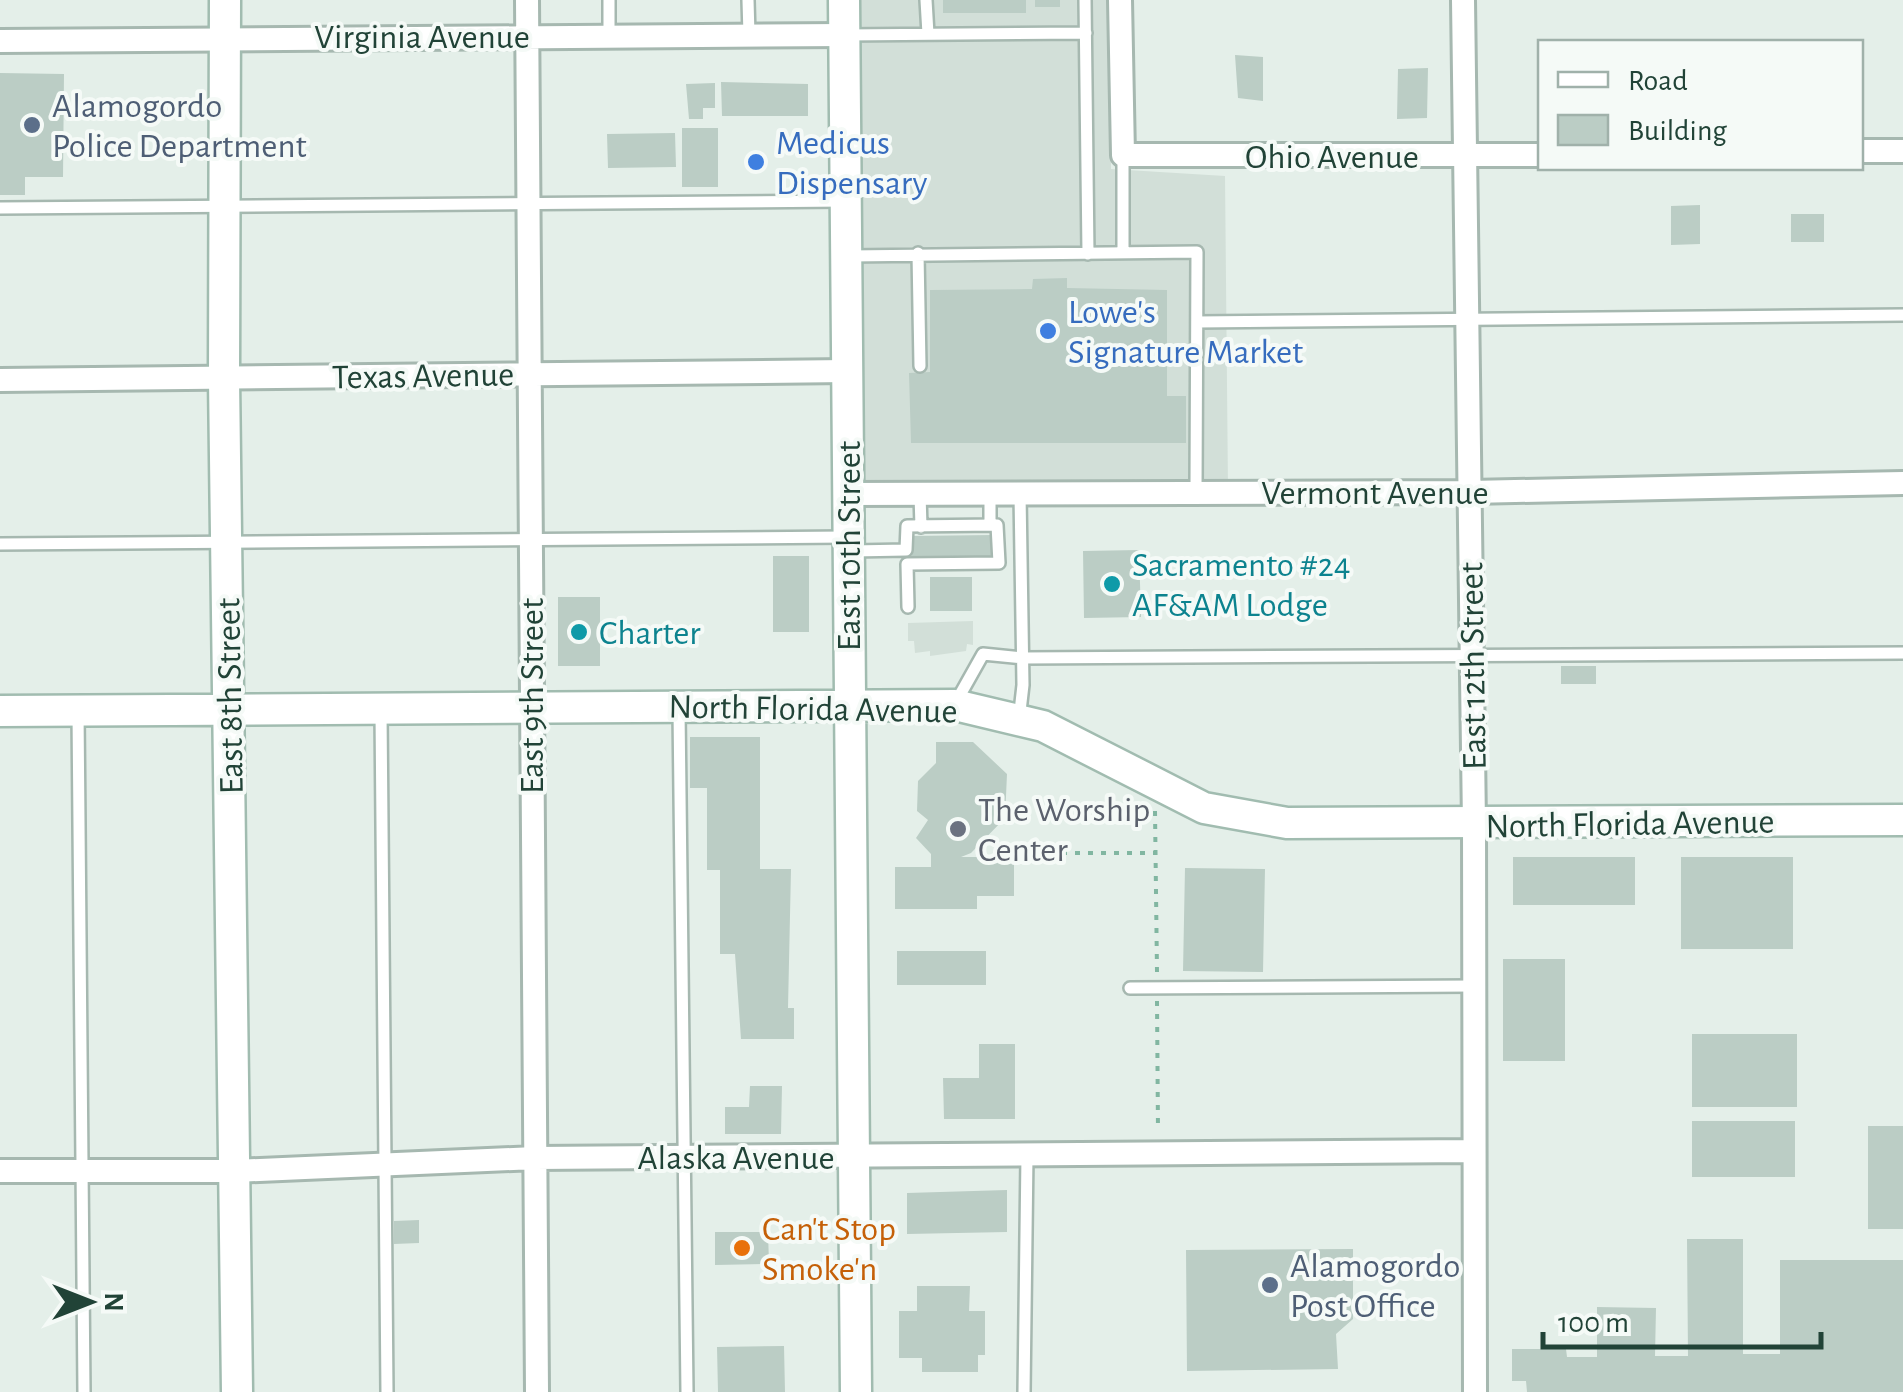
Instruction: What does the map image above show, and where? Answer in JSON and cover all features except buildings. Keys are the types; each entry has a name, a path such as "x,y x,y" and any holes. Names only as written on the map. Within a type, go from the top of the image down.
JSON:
{"main road":[{"name":"East 8th Street","path":"224,0 224,379 237,1392"},
{"name":"East 10th Street","path":"844,0 856,1392"},
{"name":"North Florida Avenue","path":"0,712 955,704 1044,726 1204,808 1288,823 1903,820"}],"street":[{"name":"East 9th Street","path":"527,0 537,1392"},
{"path":"1120,0 1123,155"},
{"name":"East 12th Street","path":"1462,0 1471,492 1475,1392"},
{"name":"Virginia Avenue","path":"0,41 225,36 844,35"},
{"path":"1863,152 1903,151"},
{"name":"Ohio Avenue","path":"1123,155 1538,155"},
{"name":"Texas Avenue","path":"0,380 847,371"},
{"name":"Vermont Avenue","path":"848,494 1471,492 1903,483"},
{"name":"Alaska Avenue","path":"0,1171 235,1171 535,1158 1472,1151"}],"lane":[{"path":"609,0 609,36"},
{"path":"748,0 749,35"},
{"path":"926,0 928,34"},
{"path":"1085,0 1088,254"},
{"path":"844,35 1086,33"},
{"path":"1123,155 1123,254"},
{"path":"0,208 846,201"},
{"path":"846,256 1198,252 1196,493"},
{"path":"918,254 920,366"},
{"path":"1198,322 1903,315"},
{"path":"920,494 929,530"},
{"path":"990,494 998,563"},
{"path":"1019,720 1020,494"},
{"path":"908,606 907,526 954,531 1020,525"},
{"path":"0,544 227,545 530,537 848,544 906,550"},
{"path":"907,564 954,560 1021,563"},
{"path":"955,704 983,654 1022,658 1472,652 1903,653"},
{"path":"679,706 688,1158 688,1392"},
{"path":"380,708 386,1392"},
{"path":"78,711 84,1392"},
{"path":"1130,988 1473,986"},
{"path":"1024,1392 1027,1155"}],"path":[{"path":"1155,807 1158,1132"},
{"path":"1010,854 1156,853"}],"shaded area":[{"path":"851,0 1111,0 1111,169 1225,176 1228,489 854,489"},
{"path":"973,621 973,645 967,644 966,651 930,656 930,651 915,653 914,641 908,641 908,623"}],"place":[{"name":"Alamogordo Police Department","path":"32,125"},
{"name":"Medicus Dispensary","path":"756,162"},
{"name":"Lowe's Signature Market","path":"1048,331"},
{"name":"Sacramento #24 AF&AM Lodge","path":"1112,584"},
{"name":"Charter","path":"579,632"},
{"name":"The Worship Center","path":"958,829"},
{"name":"Can't Stop Smoke'n","path":"742,1248"},
{"name":"Alamogordo Post Office","path":"1270,1285"}]}
